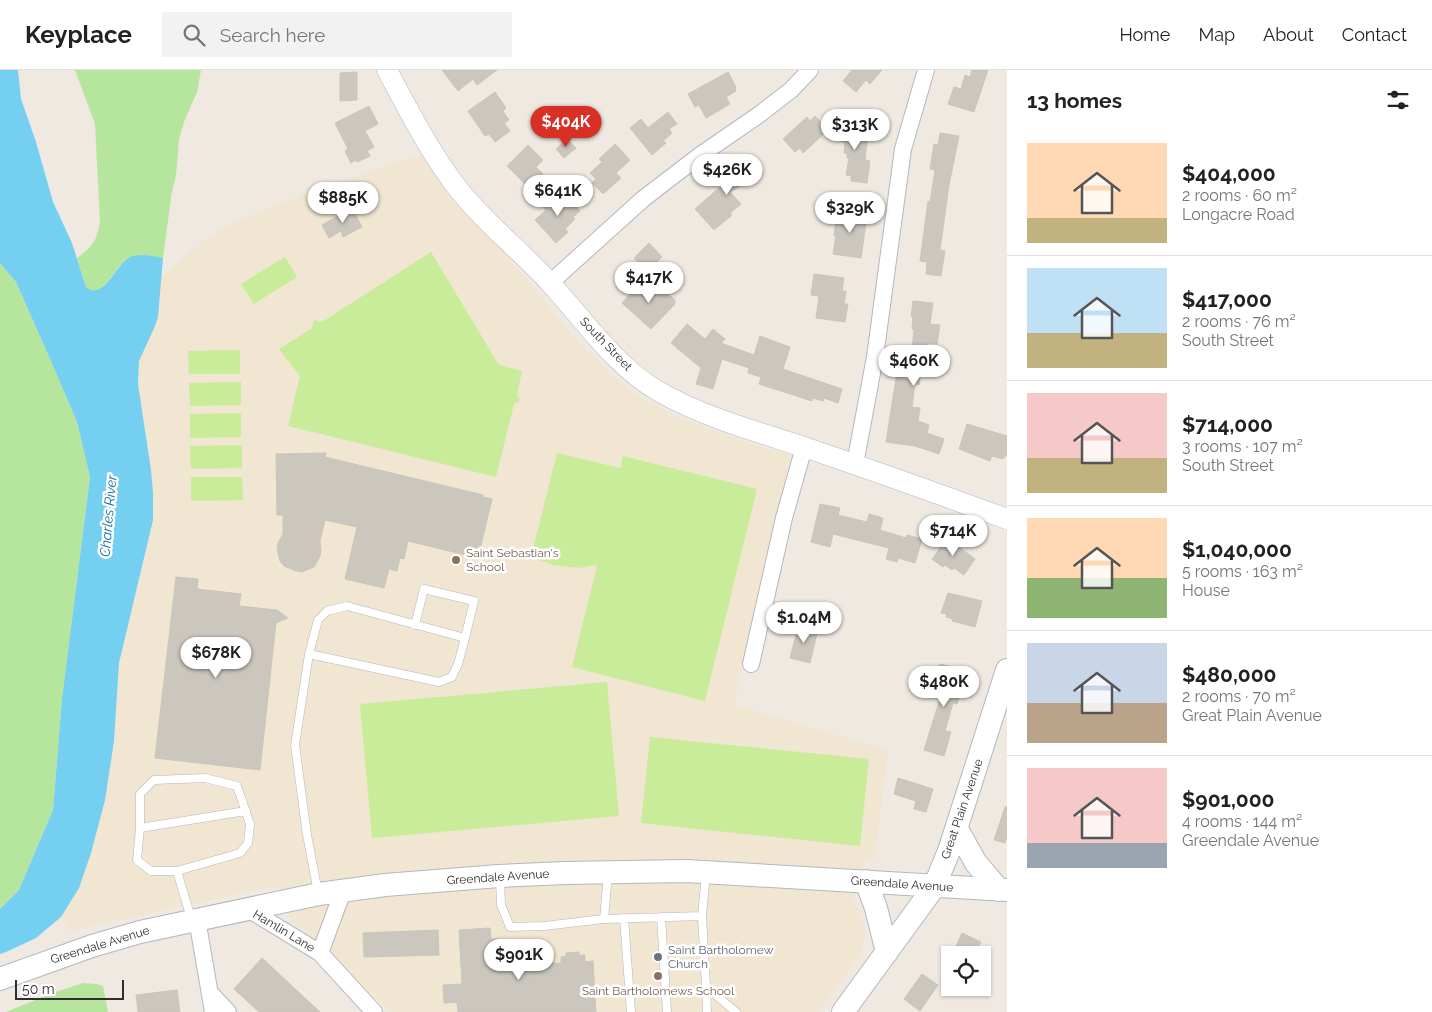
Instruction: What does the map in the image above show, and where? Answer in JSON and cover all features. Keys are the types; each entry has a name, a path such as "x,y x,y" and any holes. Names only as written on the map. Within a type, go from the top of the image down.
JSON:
{"main road":[{"name":"Great Plain Avenue","path":"843,1012 934,887 950,851 1007,670"},
{"path":"957,829 976,863 1003,890"},
{"name":"Greendale Avenue","path":"0,979 115,939 194,919 319,894 385,885 500,876 609,871 706,872 1003,890"},
{"path":"866,881 876,908 887,952"}],"street":[{"name":"South Street","path":"387,70 424,138 460,192 550,283 624,366 652,387 680,403 714,416 1007,519"},
{"path":"550,283 643,199 699,156 760,114 791,90 810,70"},
{"path":"855,464 874,357 903,149 926,70"},
{"path":"751,664 784,518 804,447"},
{"name":"Hamlin Lane","path":"320,952 343,891"},
{"name":"Hamlin Lane","path":"248,909 320,952 374,1012"},
{"path":"194,919 211,994 213,1012"},
{"path":"211,994 228,1012"}],"lane":[{"path":"309,654 439,682 452,677 458,664 474,601 424,589 414,625"},
{"path":"319,894 307,835 295,745 309,654 318,620 328,611 347,606 466,638"},
{"path":"205,778 237,786 246,811 250,824 248,843 240,853 177,871 151,871 137,860 140,828 140,794 154,780 205,778"},
{"path":"140,828 246,811"},
{"path":"177,871 194,919"},
{"path":"604,919 609,871"},
{"path":"706,872 702,916 707,1012"},
{"path":"500,876 500,905 510,927 544,926 604,919 702,916"},
{"path":"661,917 667,1012"},
{"path":"624,918 631,1012"},
{"path":"706,987 736,1012"}],"shaded area":[{"name":"Saint Sebastian's School","path":"421,154 571,334 608,371 641,398 680,418 764,448 791,454 734,705 888,750 875,858 865,862 854,901 865,927 861,953 818,1012 391,1012 290,918 281,888 269,887 71,931 61,917 79,888 114,741 119,663 153,520 153,493 138,384 138,370 139,361 158,317 161,277 207,238 237,221 314,190"}],"green space":[{"path":"75,70 201,70 197,92 179,139 176,176 172,191 163,258 149,256 131,257 122,263 98,290 86,287 77,258 93,242 100,221 95,124"},
{"path":"431,252 499,365 522,371 517,395 520,400 514,404 496,477 288,426 300,376 279,349 312,328 314,320 322,322"},
{"path":"285,257 297,277 254,304 241,284"},
{"path":"0,263 16,282 77,422 90,477 62,699 53,810 19,890 0,909"},
{"path":"240,350 240,374 189,374 188,351"},
{"path":"241,382 241,405 190,406 189,383"},
{"path":"241,413 241,437 190,438 190,414"},
{"path":"242,445 242,468 191,469 190,446"},
{"path":"557,453 620,468 623,456 757,489 705,701 572,667 597,565 579,568 553,565 531,557"},
{"path":"191,477 242,477 243,500 191,501"},
{"path":"607,682 619,816 372,838 360,704"},
{"path":"650,737 869,759 860,846 641,823"},
{"path":"83,983 103,986 108,1012 6,1012 55,992"}],"water":[{"name":"Charles River","path":"0,70 18,70 21,99 36,142 53,202 72,243 86,287 98,290 122,263 131,257 145,255 163,258 158,317 139,361 138,384 151,470 153,520 119,663 114,741 105,800 91,853 79,888 61,917 36,938 0,954 0,909 19,890 53,810 62,699 90,477 77,422 16,282 0,263"}],"building":[{"path":"442,70 497,70 477,85 473,79 458,91"},
{"path":"852,70 882,70 870,84 866,80 856,92 843,81"},
{"path":"972,70 988,70 974,112 948,104 954,87 961,89 965,75 970,77"},
{"path":"357,72 357,100 340,101 340,73"},
{"path":"728,72 736,87 736,91 726,97 730,104 706,118 699,105 695,107 688,94"},
{"path":"495,92 506,108 503,111 509,120 504,123 510,131 495,142 489,134 485,136 468,111"},
{"path":"369,106 378,124 365,131 374,147 367,151 370,156 351,163 345,151 348,149 335,123"},
{"path":"668,112 677,124 669,129 672,133 663,141 666,143 652,155 630,128 641,119 648,128"},
{"path":"815,116 828,130 803,153 800,148 795,152 783,139 807,117 810,121"},
{"path":"836,124 853,133 854,124 869,126 865,160 870,161 867,183 851,181 851,176 846,175 849,158 847,158 847,153 844,153 845,143 829,135"},
{"path":"940,133 959,136 949,185 940,250 945,251 941,276 926,274 927,262 920,261 928,201 930,202 935,170 930,169 934,144 938,145"},
{"path":"567,139 576,148 564,158 556,149"},
{"path":"615,144 630,160 616,173 621,178 603,194 592,183 596,179 590,173 602,162 599,159"},
{"path":"528,145 543,160 536,167 543,174 529,188 507,166"},
{"path":"756,159 763,174 730,192 741,204 730,213 732,215 714,230 695,209 737,172 735,170"},
{"path":"564,193 580,211 573,217 575,219 565,229 568,232 556,243 535,220 546,210 543,207 551,199 554,202"},
{"path":"352,208 362,227 343,237 341,231 329,238 322,225"},
{"path":"837,211 867,216 861,258 833,254"},
{"path":"649,243 662,257 647,271 634,258"},
{"path":"814,274 844,278 842,291 846,291 844,304 848,304 845,322 816,318 819,296 811,295"},
{"path":"643,280 658,294 668,294 675,300 675,304 651,329 622,303"},
{"path":"913,301 933,303 930,324 940,325 937,344 927,343 926,353 923,352 919,385 915,384 912,407 920,408 918,421 929,425 927,433 944,439 939,454 915,446 886,442 898,366 910,368 914,330 912,329 913,317 911,316"},
{"path":"687,324 705,339 713,329 725,339 721,343 754,355 760,336 790,347 783,369 842,389 838,403 824,398 823,401 813,398 812,401 759,384 761,377 748,373 749,368 722,359 713,389 696,384 701,368 671,343"},
{"path":"967,424 1007,436 1007,454 1003,459 992,456 990,461 959,449"},
{"path":"326,453 325,457 483,495 483,497 492,499 478,558 408,541 404,559 400,558 397,571 389,569 384,588 345,579 357,527 325,520 320,541 320,556 314,567 302,572 284,566 280,561 277,549 283,534 283,515 277,515 276,454"},
{"path":"820,504 840,508 838,515 867,522 869,514 883,518 880,530 906,538 907,535 922,539 915,563 898,558 897,562 886,559 889,548 833,534 830,547 811,542"},
{"path":"947,538 975,559 964,575 954,568 952,570 945,565 943,567 932,559"},
{"path":"176,577 198,579 197,589 241,594 239,606 277,610 288,618 276,623 260,770 155,758"},
{"path":"948,593 982,601 975,627 952,621 953,619 946,617 947,614 941,613"},
{"path":"800,625 818,629 810,663 790,658"},
{"path":"940,664 964,670 959,686 962,686 957,704 953,703 945,731 951,732 944,756 924,750 943,689 934,687"},
{"path":"898,778 933,789 926,812 914,809 916,801 894,794"},
{"path":"1005,807 1007,807 1007,836 1005,843 994,840"},
{"path":"490,928 491,939 498,939 500,967 561,963 561,957 566,956 566,953 579,952 579,955 585,955 585,962 593,961 596,1012 458,1012 457,1002 444,1003 443,985 462,984 459,930"},
{"path":"438,930 439,955 364,957 363,933"},
{"path":"962,933 981,942 979,946 956,946"},
{"path":"262,958 320,1012 259,1012 234,989"},
{"path":"922,974 938,985 920,1011 904,999"},
{"path":"177,990 180,1012 138,1012 136,995"}],"place":[{"name":"Saint Sebastian's School","path":"456,560"},
{"name":"Saint Bartholomew Church","path":"658,957"},
{"name":"Saint Bartholomews School","path":"658,976"}]}
